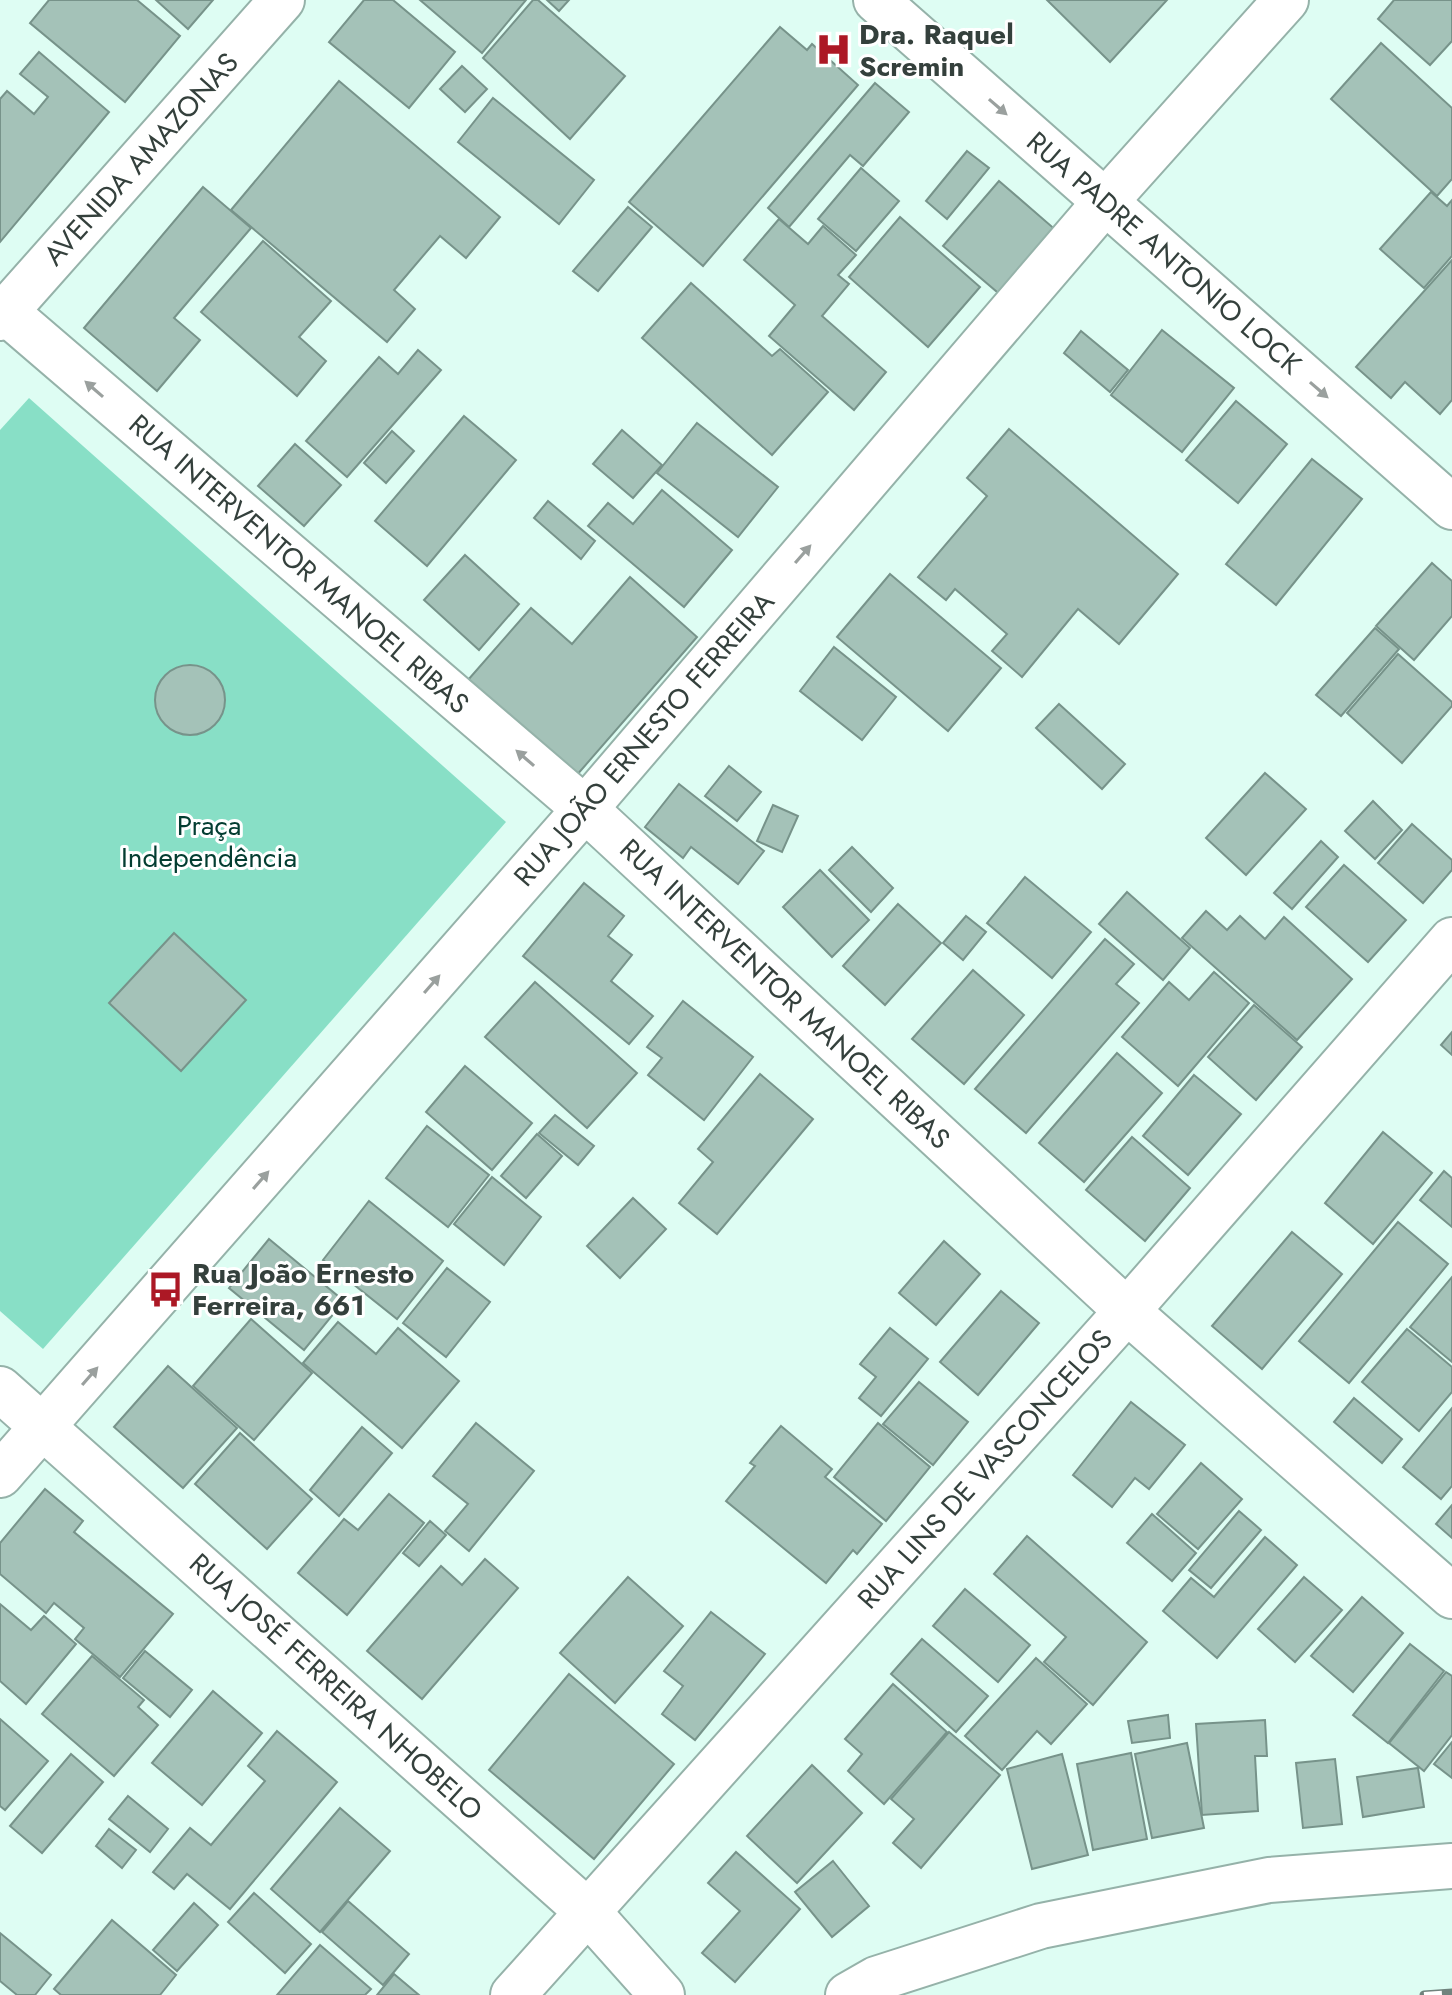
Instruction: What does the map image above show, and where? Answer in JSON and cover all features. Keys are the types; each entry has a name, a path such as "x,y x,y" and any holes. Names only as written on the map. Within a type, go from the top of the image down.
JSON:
{"street":[{"name":"AVENIDA AMAZONAS","path":"2,313 282,0"},
{"name":"RUA PADRE ANTONIO LOCK","path":"876,0 1452,507"},
{"name":"RUA JOÃO ERNESTO FERREIRA","path":"0,1475 585,809 1105,202 1286,0"},
{"name":"RUA INTERVENTOR MANOEL RIBAS","path":"2,313 585,809 1127,1311 1452,1596"},
{"name":"RUA LINS DE VASCONCELOS","path":"513,1995 1127,1311 1452,940"},
{"name":"RUA JOSÉ FERREIRA NHOBELO","path":"0,1389 588,1912 662,1995"},
{"path":"848,1995 876,1979 1041,1926 1269,1880 1452,1866"}],"green space":[{"name":"Praça Independência","path":"29,398 506,822 43,1349 0,1311 0,430"}],"building":[{"path":"49,0 137,0 180,36 125,102 30,23"},
{"path":"156,0 213,0 188,29"},
{"path":"364,0 393,0 455,52 409,108 329,42"},
{"path":"420,0 526,0 482,53"},
{"path":"533,0 538,0 625,76 570,139 483,58"},
{"path":"547,0 569,0 559,11"},
{"path":"1047,0 1167,0 1110,62"},
{"path":"1394,0 1452,0 1452,41 1430,65 1378,19"},
{"path":"780,27 807,50 812,44 858,85 703,266 629,202"},
{"path":"1381,43 1452,108 1452,179 1437,196 1331,99"},
{"path":"39,52 109,112 0,242 0,99 7,91 34,114 48,97 20,74"},
{"path":"462,66 487,89 465,112 440,89"},
{"path":"339,81 500,217 466,258 440,236 394,290 415,309 387,342 231,210"},
{"path":"875,83 909,112 863,166 850,155 789,227 768,208"},
{"path":"493,98 594,180 559,224 458,142"},
{"path":"967,151 989,168 947,219 926,201"},
{"path":"861,168 899,201 856,251 818,219"},
{"path":"999,181 1058,232 1003,297 943,246"},
{"path":"203,187 251,228 174,318 200,340 157,391 84,328"},
{"path":"1431,192 1447,206 1452,200 1452,256 1424,288 1380,249"},
{"path":"628,207 652,227 598,291 573,271"},
{"path":"900,217 980,287 928,347 849,277"},
{"path":"779,219 808,244 823,226 856,255 838,275 849,284 822,316 886,372 854,410 769,336 795,305 744,260"},
{"path":"263,241 331,301 299,337 326,361 297,396 201,312"},
{"path":"1452,260 1452,400 1440,414 1405,382 1391,398 1356,367"},
{"path":"691,283 772,356 780,349 828,392 772,455 642,338"},
{"path":"1162,330 1234,388 1182,452 1111,395"},
{"path":"1081,331 1128,370 1110,392 1064,353"},
{"path":"418,350 441,370 347,477 306,441 379,357 398,374"},
{"path":"1236,401 1287,444 1238,503 1186,460"},
{"path":"464,416 516,460 427,566 375,521"},
{"path":"697,423 778,487 738,537 657,473"},
{"path":"1009,429 1178,574 1119,644 1078,609 1022,677 992,651 1007,634 955,589 946,600 918,577 987,496 967,478"},
{"path":"622,430 662,465 633,498 593,464"},
{"path":"392,431 414,451 386,483 364,463"},
{"path":"295,444 341,485 304,526 258,486"},
{"path":"1312,459 1362,499 1276,605 1226,564"},
{"path":"662,490 732,550 684,607 588,526 608,503 633,524"},
{"path":"548,501 595,541 581,559 534,518"},
{"path":"465,555 519,604 479,650 424,600"},
{"path":"1432,563 1452,581 1452,616 1414,660 1376,626"},
{"path":"890,574 1001,668 948,731 837,637"},
{"path":"630,577 697,637 576,776 468,680 531,608 572,644"},
{"path":"1375,628 1399,649 1341,716 1316,695"},
{"path":"834,647 896,697 862,740 800,691"},
{"path":"1398,654 1452,702 1452,706 1402,763 1347,713"},
{"path":"197,665 219,680 225,700 223,714 215,725 204,733 183,735 165,725 157,714 155,693 165,675 176,667"},
{"path":"1059,704 1125,764 1102,789 1036,728"},
{"path":"729,766 761,792 737,821 705,796"},
{"path":"1265,773 1306,809 1246,875 1206,838"},
{"path":"679,784 764,851 738,884 691,847 683,858 645,827"},
{"path":"1373,801 1402,830 1375,859 1345,831"},
{"path":"773,805 798,816 782,852 757,841"},
{"path":"1412,824 1452,860 1452,870 1423,903 1378,863"},
{"path":"1321,841 1338,857 1292,909 1274,893"},
{"path":"852,847 893,888 871,912 829,870"},
{"path":"1344,865 1406,920 1368,962 1306,907"},
{"path":"820,870 869,920 832,957 783,907"},
{"path":"1025,877 1091,932 1052,978 987,923"},
{"path":"584,883 624,916 608,936 632,955 611,981 653,1016 629,1044 523,956"},
{"path":"1127,892 1190,948 1163,980 1099,924"},
{"path":"898,904 941,943 885,1005 843,966"},
{"path":"1206,911 1227,930 1240,916 1265,939 1284,917 1352,979 1297,1040 1182,938"},
{"path":"966,916 986,932 963,960 943,943"},
{"path":"174,933 246,1000 181,1071 109,1003"},
{"path":"1105,939 1134,964 1116,984 1139,1003 1026,1133 975,1089"},
{"path":"973,970 1024,1015 964,1084 912,1039"},
{"path":"1214,972 1249,1003 1178,1086 1122,1037 1169,982 1189,1000"},
{"path":"535,982 637,1073 587,1128 485,1037"},
{"path":"683,1001 753,1057 704,1120 648,1075 662,1058 647,1047"},
{"path":"1254,1005 1302,1047 1256,1100 1208,1057"},
{"path":"1452,1032 1452,1055 1441,1045"},
{"path":"1117,1053 1162,1093 1084,1182 1039,1143"},
{"path":"465,1066 532,1123 492,1170 426,1112"},
{"path":"760,1074 813,1119 717,1234 679,1203 713,1162 698,1149"},
{"path":"1194,1075 1241,1114 1188,1175 1143,1136"},
{"path":"555,1115 594,1146 578,1165 539,1133"},
{"path":"427,1126 489,1175 448,1227 386,1178"},
{"path":"1383,1132 1432,1173 1373,1244 1325,1203"},
{"path":"537,1134 562,1156 526,1198 501,1176"},
{"path":"1132,1137 1190,1188 1145,1241 1086,1190"},
{"path":"1444,1171 1452,1178 1452,1227 1420,1200"},
{"path":"492,1177 541,1217 504,1265 454,1224"},
{"path":"633,1198 666,1229 620,1278 587,1246"},
{"path":"369,1201 443,1261 397,1319 323,1260"},
{"path":"1398,1222 1448,1264 1349,1383 1299,1341"},
{"path":"1292,1232 1342,1274 1262,1369 1212,1326"},
{"path":"269,1239 344,1301 304,1350 229,1288"},
{"path":"944,1241 980,1274 936,1325 899,1293"},
{"path":"447,1268 490,1302 446,1357 403,1323"},
{"path":"1452,1277 1452,1362 1410,1327"},
{"path":"1001,1291 1039,1323 978,1395 940,1362"},
{"path":"251,1319 312,1373 254,1440 193,1386"},
{"path":"338,1322 376,1354 398,1328 459,1381 402,1448 303,1363"},
{"path":"890,1328 928,1359 881,1416 859,1398 876,1377 860,1364"},
{"path":"1407,1329 1452,1367 1452,1392 1419,1431 1362,1382"},
{"path":"168,1366 237,1428 183,1488 114,1427"},
{"path":"919,1382 968,1422 933,1465 883,1424"},
{"path":"1354,1398 1402,1439 1382,1463 1334,1422"},
{"path":"1131,1402 1185,1445 1149,1489 1135,1478 1112,1507 1073,1475"},
{"path":"1452,1408 1452,1486 1441,1499 1403,1467"},
{"path":"476,1423 534,1471 469,1551 445,1531 468,1504 433,1476"},
{"path":"878,1423 930,1467 886,1521 834,1477"},
{"path":"781,1426 832,1469 825,1477 882,1524 857,1554 853,1550 826,1583 726,1501 755,1466 750,1463"},
{"path":"362,1427 392,1453 339,1516 310,1490"},
{"path":"240,1433 312,1499 267,1549 195,1484"},
{"path":"1201,1463 1242,1499 1198,1549 1157,1514"},
{"path":"45,1489 83,1521 74,1532 173,1614 120,1677 75,1639 84,1628 54,1603 46,1613 0,1574 0,1543"},
{"path":"389,1494 424,1523 347,1615 298,1573 344,1519 358,1530"},
{"path":"1452,1505 1452,1538 1436,1524"},
{"path":"1239,1511 1261,1530 1211,1588 1189,1570"},
{"path":"1152,1514 1196,1553 1172,1581 1127,1543"},
{"path":"430,1521 446,1535 419,1566 403,1553"},
{"path":"1027,1536 1147,1642 1093,1705 1044,1662 1066,1637 994,1574"},
{"path":"1265,1537 1297,1565 1217,1658 1163,1611 1191,1578 1214,1597"},
{"path":"485,1559 518,1588 422,1699 367,1651 441,1566 462,1585"},
{"path":"628,1577 683,1626 615,1703 560,1653"},
{"path":"1304,1577 1342,1610 1295,1662 1258,1629"},
{"path":"965,1589 1030,1645 998,1682 933,1626"},
{"path":"1362,1597 1403,1633 1353,1692 1311,1656"},
{"path":"0,1604 31,1630 44,1616 76,1644 26,1704 0,1681"},
{"path":"711,1612 765,1654 695,1740 662,1714 683,1686 664,1671"},
{"path":"922,1639 988,1696 956,1732 891,1674"},
{"path":"1410,1644 1444,1671 1388,1743 1353,1715"},
{"path":"145,1651 192,1690 170,1717 123,1678"},
{"path":"92,1656 144,1700 138,1707 158,1725 114,1776 42,1714"},
{"path":"1036,1658 1087,1704 1051,1744 1037,1731 1002,1770 965,1736"},
{"path":"1446,1672 1452,1676 1452,1735 1424,1771 1389,1743"},
{"path":"569,1674 674,1764 594,1859 489,1770"},
{"path":"893,1684 947,1732 884,1804 848,1771 862,1754 845,1739"},
{"path":"213,1691 262,1733 202,1805 152,1763"},
{"path":"1168,1715 1170,1738 1132,1743 1128,1721"},
{"path":"0,1719 48,1761 5,1810 0,1806"},
{"path":"1265,1720 1267,1756 1255,1756 1258,1811 1202,1815 1196,1724"},
{"path":"277,1731 337,1782 230,1909 187,1874 174,1889 153,1872 190,1828 211,1845 265,1781 248,1766"},
{"path":"949,1732 1000,1775 921,1868 893,1843 914,1819 891,1799"},
{"path":"1452,1742 1452,1778 1434,1764"},
{"path":"1187,1743 1204,1828 1152,1838 1135,1754"},
{"path":"1131,1753 1147,1839 1093,1850 1077,1764"},
{"path":"71,1754 103,1782 42,1853 10,1826"},
{"path":"1062,1754 1088,1855 1032,1869 1007,1769"},
{"path":"1335,1759 1342,1824 1303,1828 1296,1763"},
{"path":"812,1765 862,1813 797,1883 747,1836"},
{"path":"1418,1768 1424,1807 1363,1817 1357,1777"},
{"path":"128,1796 168,1829 150,1852 109,1819"},
{"path":"340,1808 390,1851 320,1932 271,1889"},
{"path":"109,1829 136,1850 122,1868 96,1846"},
{"path":"736,1852 800,1909 735,1982 702,1953 740,1911 708,1883"},
{"path":"833,1861 869,1906 832,1937 795,1892"},
{"path":"254,1893 311,1944 285,1973 228,1922"},
{"path":"348,1901 409,1954 383,1985 322,1932"},
{"path":"194,1903 218,1925 177,1971 153,1950"},
{"path":"112,1920 176,1975 160,1995 61,1995 54,1989"},
{"path":"0,1933 51,1975 35,1995 17,1995 0,1981"},
{"path":"320,1945 371,1989 365,1995 277,1995"},
{"path":"394,1974 419,1995 377,1995"}],"railway":[{"path":"1424,1995 1452,1993"}],"place":[{"name":"Dra. Raquel Scremin","path":"833,50"},
{"name":"Rua João Ernesto Ferreira, 661","path":"166,1289"}]}
